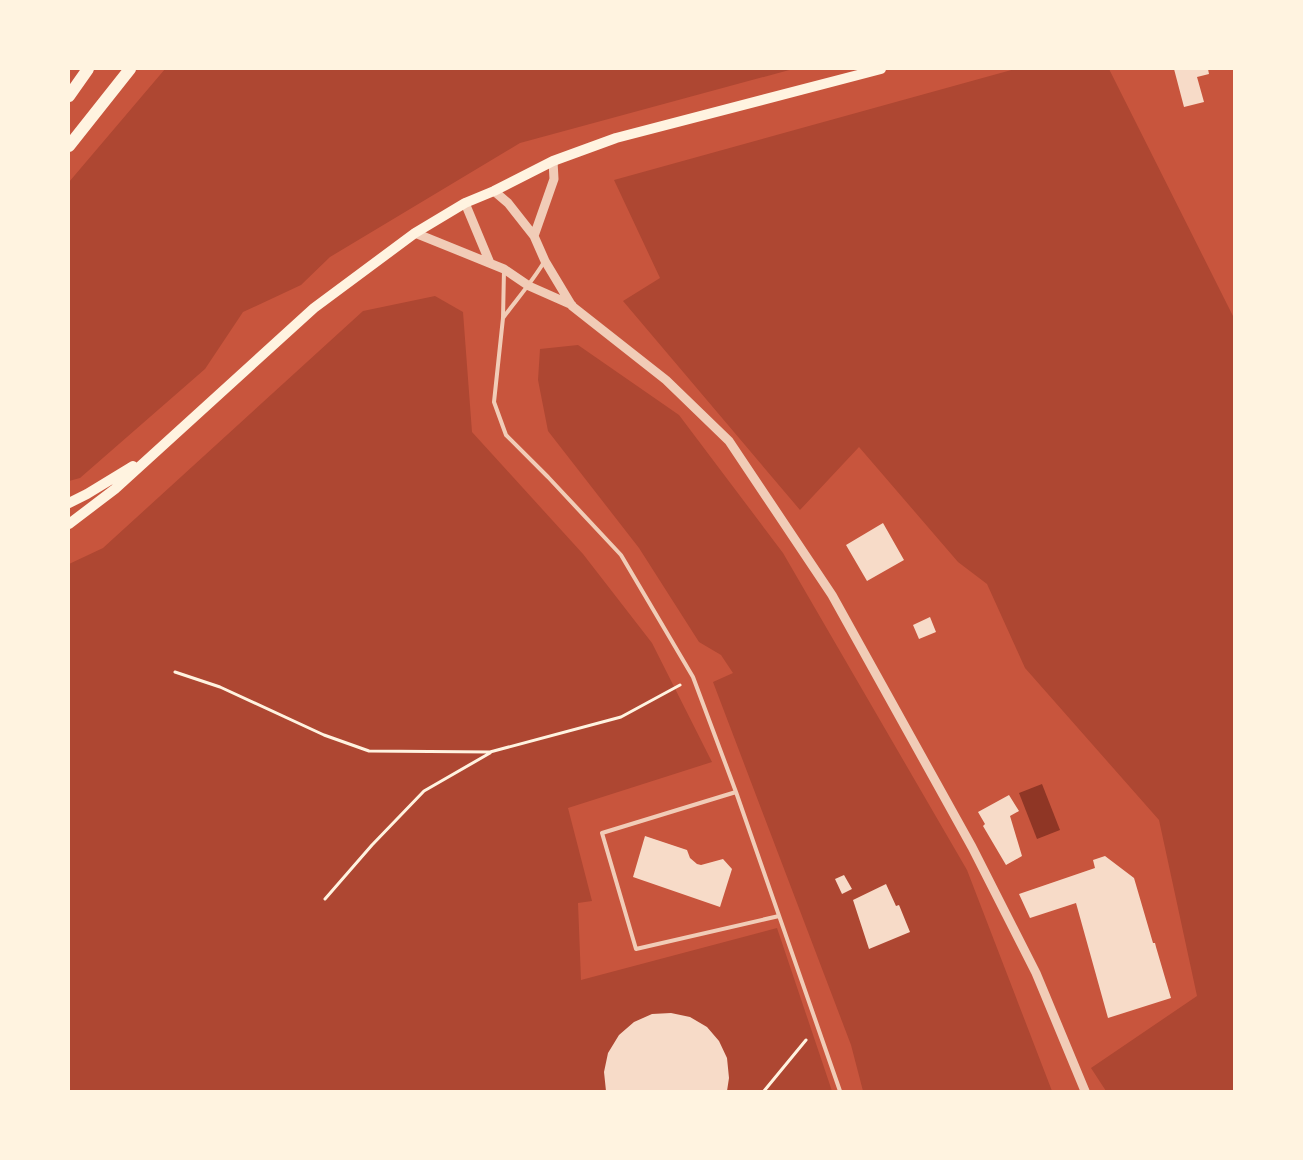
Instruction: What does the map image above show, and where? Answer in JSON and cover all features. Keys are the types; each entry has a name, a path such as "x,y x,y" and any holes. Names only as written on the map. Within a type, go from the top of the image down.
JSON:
{"main road":[{"path":"69,96 88,69"},
{"path":"69,146 130,69"},
{"path":"69,524 115,488 156,452 314,308 415,233 465,203 494,191 553,161 616,138 881,69"},
{"path":"69,503 156,452"}],"street":[{"path":"534,236 554,179 553,161"},
{"path":"494,191 508,203 534,236 545,261 572,306"},
{"path":"465,203 490,263"},
{"path":"415,233 504,269 529,286 572,306 666,380 729,441 832,595 972,847 1036,973 1085,1091"}],"lane":[{"path":"503,318 529,286 545,261"},
{"path":"504,269 503,318 494,402 506,436 548,477 621,555 693,677 736,792 840,1091"},
{"path":"736,792 602,832 636,949 780,916"}],"path":[{"path":"175,672 220,687 324,735 369,750 490,752 621,717 693,677"},
{"path":"325,899 372,845 424,792 490,752"},
{"path":"764,1091 817,1026"}],"shaded area":[{"path":"165,69 793,69 520,143 330,257 301,285 243,312 205,369 80,478 69,481 69,182"},
{"path":"1015,69 1109,69 1234,318 1234,1091 1106,1091 1091,1068 1197,996 1159,820 1025,668 987,584 958,562 859,447 800,510 623,301 660,278 614,180"},
{"path":"435,296 463,312 472,432 583,554 652,643 712,762 568,808 592,901 578,903 581,980 777,928 832,1091 69,1091 69,564 103,548 363,311"},
{"path":"578,345 679,415 783,553 967,870 1052,1091 863,1091 851,1045 713,682 733,673 721,655 699,642 639,548 548,431 538,380 540,349"},
{"path":"1042,784 1060,830 1037,839 1019,793"}],"building":[{"path":"1174,69 1208,69 1209,74 1197,77 1204,102 1184,107"},
{"path":"883,523 904,560 867,581 846,545"},
{"path":"930,617 936,632 919,639 913,625"},
{"path":"1009,795 1019,811 1010,816 1022,856 1006,865 983,826 985,824 978,812"},
{"path":"645,836 687,850 690,858 697,864 701,865 723,859 732,869 720,907 633,877"},
{"path":"1105,856 1134,878 1171,998 1108,1018 1076,903 1030,918 1019,894 1095,868 1093,860"},
{"path":"844,875 852,889 842,894 835,879"},
{"path":"886,884 896,906 899,905 910,932 869,949 853,900"},
{"path":"671,1013 690,1017 707,1027 719,1041 727,1058 729,1078 727,1091 606,1091 604,1072 608,1053 619,1035 634,1022 652,1014"}]}
